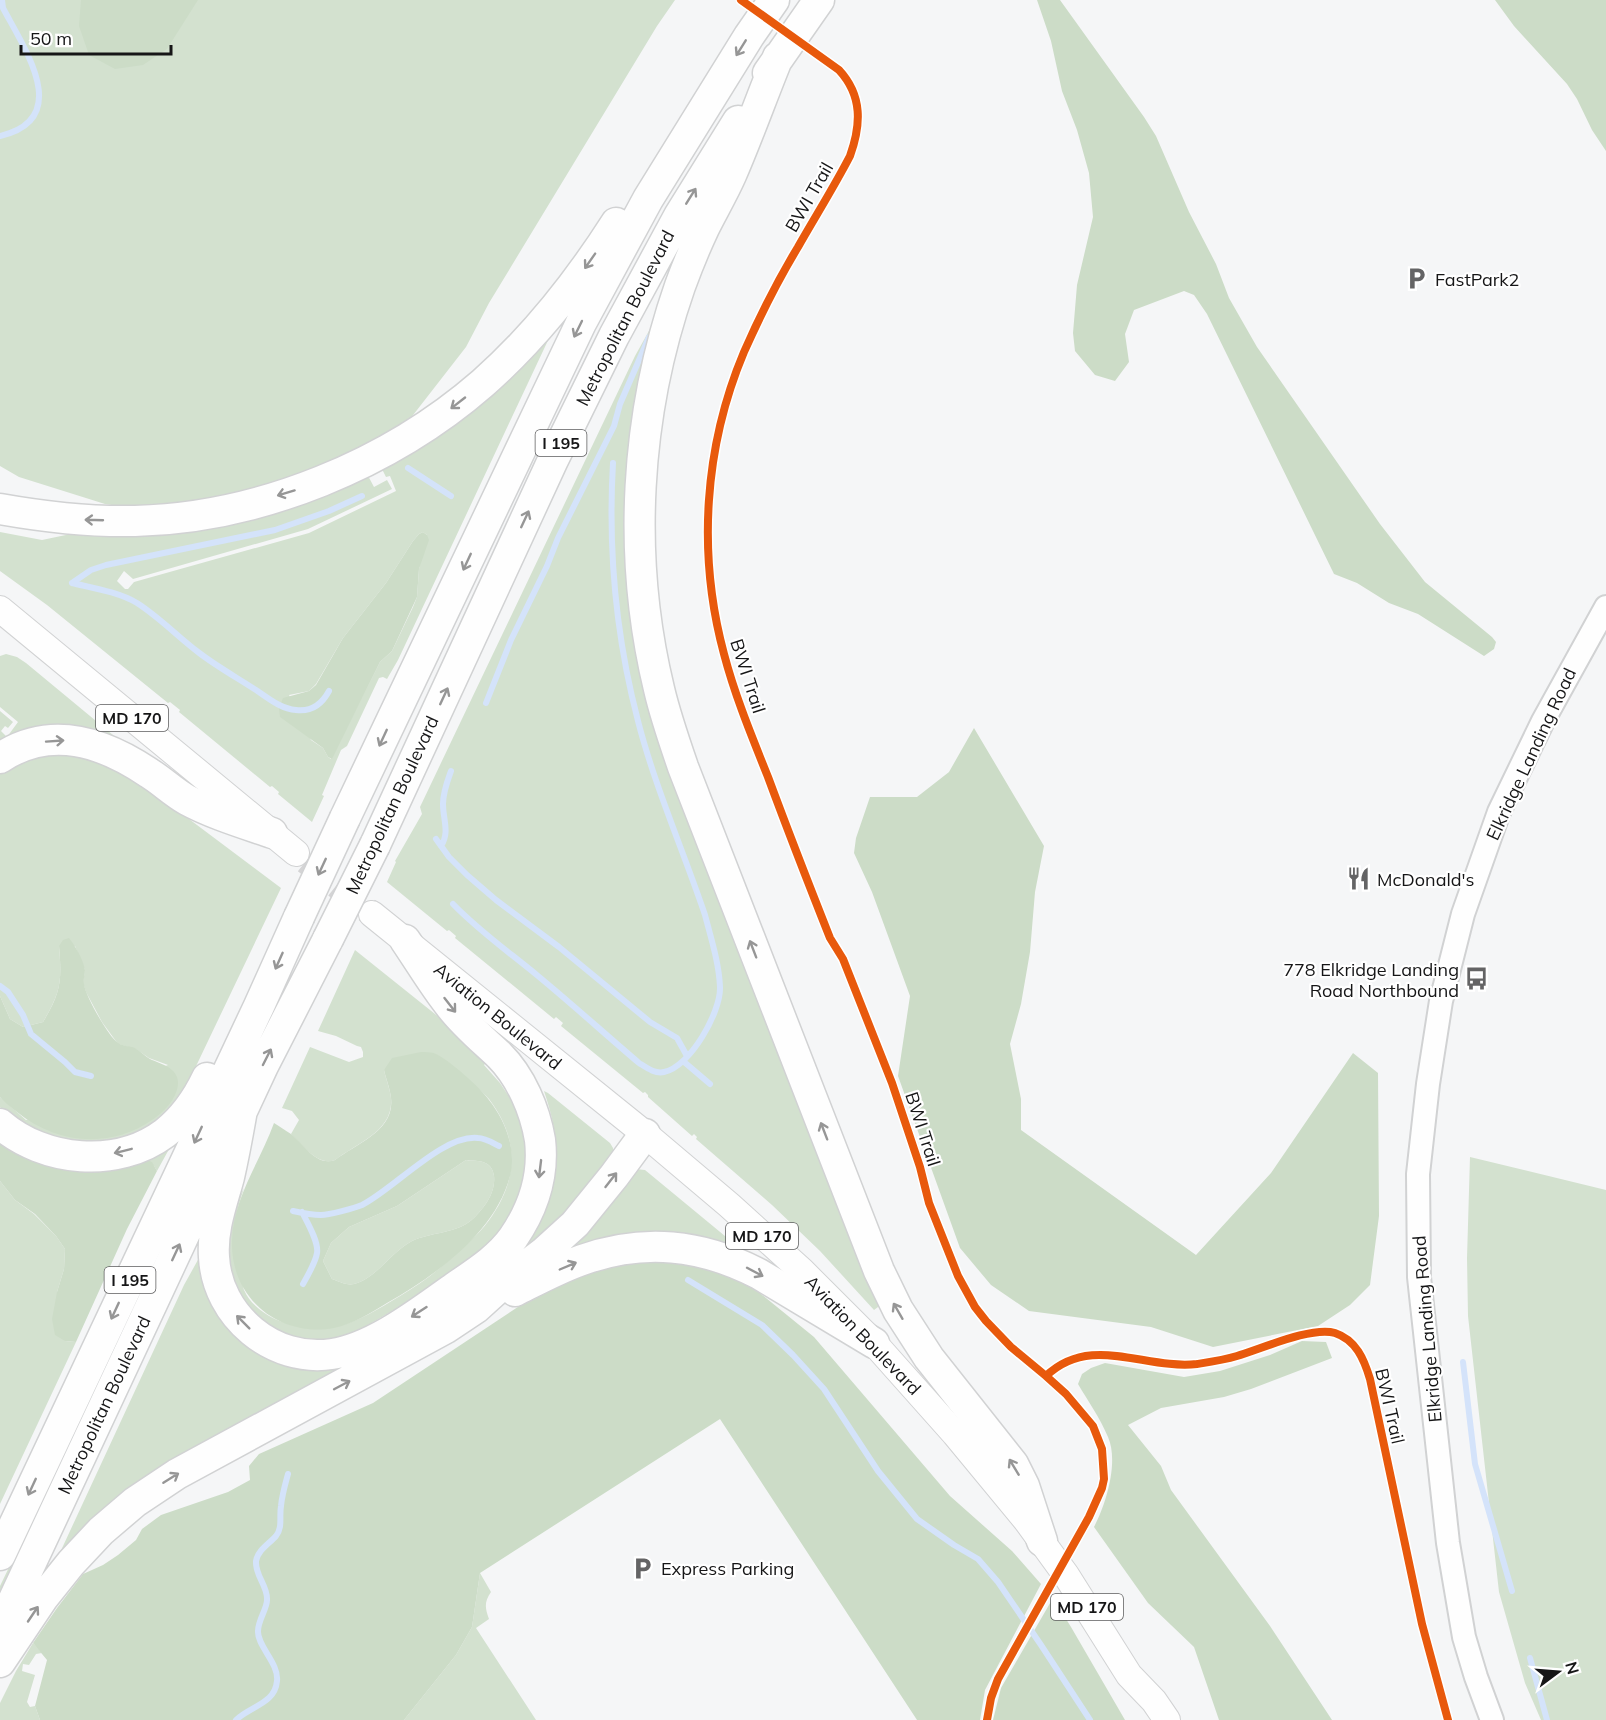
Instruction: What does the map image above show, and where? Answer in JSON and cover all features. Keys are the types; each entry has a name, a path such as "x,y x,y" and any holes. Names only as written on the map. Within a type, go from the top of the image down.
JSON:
{"highway":[{"name":"Metropolitan Boulevard","path":"0,1555 259,1006 298,917 581,323 648,200 749,36 774,0"},
{"name":"Metropolitan Boulevard","path":"0,1629 242,1110 375,845 552,462 614,336 679,216 778,57 819,0"},
{"path":"778,57 730,177 704,229 680,286 656,376 645,440 640,505 640,567 649,641 663,705 683,767 879,1271 898,1310 929,1358 1013,1464 1024,1486 1042,1541"},
{"path":"0,509 59,518 111,521 138,521 197,515 248,504 312,484 346,471 398,444 464,398 502,365 526,340 581,274 653,166 700,114"},
{"path":"0,758 25,746 40,742 71,740 92,744 106,748 132,762 198,806 272,833"},
{"path":"242,1110 217,1221 214,1256 218,1282 229,1306 246,1326 267,1341 292,1352 318,1355 358,1347 379,1337 432,1304 500,1253 521,1226 530,1210 535,1194 541,1160 540,1140 533,1113 513,1073 450,1007 405,940"},
{"path":"0,1124 31,1144 65,1154 105,1155 142,1145 163,1134 183,1116 195,1101 226,1042 259,1006"},
{"path":"0,1662 43,1598 66,1569 101,1532 135,1502 177,1474 446,1328 476,1308 575,1224 645,1134"},
{"path":"476,1308 561,1269 598,1255 645,1247 681,1248 702,1251 742,1265 874,1343"}],"main road":[{"name":"Elkridge Landing Road","path":"1492,1720 1464,1637 1448,1543 1419,1277 1418,1174 1428,1084 1441,1001 1463,915 1499,812 1542,721 1606,607"},
{"name":"MD 170","path":"0,609 296,853"},
{"name":"Aviation Boulevard","path":"372,914 645,1134 729,1205 802,1271 874,1343 986,1470 1042,1541 1090,1611 1129,1675 1154,1701 1167,1720"},
{"name":"Aviation Boulevard","path":"1129,1675 1145,1720"}],"green space":[{"path":"0,0 675,0 489,303 466,347 410,419 371,448 258,500 137,509 105,504 19,477 0,466"},
{"path":"81,0 198,0 167,49 143,65 115,69 89,55 79,26"},
{"path":"1037,0 1060,0 1144,117 1156,136 1189,212 1216,264 1229,298 1257,347 1380,524 1425,582 1496,642 1494,649 1484,656 1418,614 1389,603 1357,583 1334,574 1207,314 1194,295 1184,291 1134,310 1125,334 1129,362 1115,381 1095,375 1075,351 1073,333 1077,285 1093,217 1089,173 1077,130 1062,91 1051,41"},
{"path":"1495,0 1606,0 1606,151 1567,84 1514,26"},
{"path":"660,311 630,576 882,1304 874,1310 820,1251 772,1205 696,1139 694,1134 692,1136 645,1092 643,1093 561,1026 563,1023 556,1017 554,1019 455,938 456,936 449,930 447,931 387,882 395,861 422,814 420,807 635,356"},
{"path":"551,334 398,660 387,679 379,678 347,746 341,750 312,822 278,794 279,792 272,786 270,787 179,712 180,710 170,702 168,703 47,605 0,571 0,532 42,540 366,472 374,487 387,480 392,489 308,529 133,579 124,571 117,581 128,589 134,582 309,533 396,491 390,476 386,477 380,465","holes":["423,532 427,535 419,569 417,597 413,607 392,651 380,662 331,759 323,748 311,740 289,695 309,691 316,684 343,638 386,583 413,541"]},
{"path":"423,532 429,540 419,569 417,597 392,651 380,662 332,759 328,757 323,748 280,717 279,708 283,698 309,691 316,685 343,638 386,583 413,541"},
{"path":"6,654 26,663 119,740 0,746 0,711 13,722 1,731 7,737 18,722 0,707 0,656"},
{"path":"974,728 1044,846 1035,892 1030,952 1021,1004 1010,1044 1021,1099 1021,1130 1196,1255 1271,1173 1353,1053 1378,1073 1379,1216 1370,1285 1350,1305 1318,1326 1213,1347 1151,1327 1029,1311 991,1285 960,1248 898,1076 910,996 872,892 854,853 856,838 870,797 917,797 949,772"},
{"path":"77,753 129,774 281,888 178,1104 142,1133 99,1144 47,1137 6,1114 0,1107 0,1097 26,1120 168,1065 149,1058 136,1049 118,1044 102,1022 86,992 83,983 85,970 75,946 59,946 59,986 54,1002 43,1022 23,1027 10,1019 0,996 0,771 27,757"},
{"path":"69,938 84,966 84,982 88,997 114,1039 168,1067 178,1079 177,1090 172,1100 152,1120 136,1129 101,1139 83,1139 49,1131 32,1123 0,1097 0,996 10,1019 23,1027 43,1022 54,1002 59,986 59,946 63,940"},
{"path":"355,950 490,1058 484,1065 512,1101 525,1130 527,1168 514,1212 498,1234 469,1259 409,1301 358,1331 337,1339 316,1341 282,1333 256,1318 231,1281 226,1247 236,1204 244,1188 237,1211 236,1224 244,1290 250,1300 271,1317 297,1326 323,1329 344,1325 369,1314 430,1276 476,1235 488,1221 501,1201 511,1171 510,1142 499,1113 483,1093 433,1053 384,1070 391,1098 387,1119 372,1135 335,1160 322,1160 291,1134 299,1120 292,1111 282,1108 310,1047 349,1062 363,1057 361,1047 318,1031"},
{"path":"421,1052 434,1053 472,1081 485,1095 505,1126 511,1146 512,1166 502,1197 477,1234 443,1266 406,1292 368,1314 334,1328 313,1329 277,1320 261,1309 249,1296 239,1280 234,1261 232,1241 234,1225 248,1181 274,1123 291,1134 310,1153 328,1161 335,1160 373,1135 381,1128 391,1109 391,1098 384,1070 392,1058","holes":["466,1160 488,1164 493,1171 494,1179 489,1199 472,1220 463,1226 412,1241 362,1281 348,1284 332,1279 323,1261 331,1243 349,1227 397,1206"]},
{"path":"544,1091 610,1143 613,1148 614,1157 561,1227 51,1572 184,1285 199,1258 208,1290 329,1365 546,1207 554,1177 556,1149 555,1135"},
{"path":"0,1139 147,1160 152,1162 157,1171 127,1229 76,1342 65,1341 55,1335 52,1319 64,1269 65,1249 35,1214 15,1200 0,1181"},
{"path":"173,1142 157,1171 147,1160"},
{"path":"1470,1157 1606,1190 1606,1720 1541,1720 1525,1683 1499,1592 1468,1316"},
{"path":"466,1160 488,1164 494,1176 494,1186 489,1199 472,1220 463,1226 412,1241 362,1281 348,1284 332,1279 323,1261 331,1243 349,1227 397,1206"},
{"path":"635,1169 645,1170 731,1241 725,1248 555,1252"},
{"path":"0,1181 15,1200 34,1214 56,1236 65,1249 64,1269 57,1292 65,1341 76,1342 0,1504"},
{"path":"685,1258 724,1272 756,1290 814,1337 950,1496 1012,1551 1041,1584 985,1690 980,1720 917,1720 720,1419 480,1573 472,1627 456,1655 404,1720 40,1720 35,1706 47,1660 33,1643 83,1574 118,1555 136,1540 142,1529 161,1515 228,1492 250,1480 249,1466 259,1454 373,1403 545,1289 612,1265"},
{"path":"1302,1341 1326,1342 1332,1358 1224,1397 1161,1408 1128,1425 1161,1466 1171,1490 1270,1626 1332,1720 1219,1720 1194,1647 1148,1603 1094,1527 1110,1483 1111,1447 1101,1423 1078,1384 1082,1374 1105,1363 1184,1377 1220,1371 1270,1355"},
{"path":"86,1408 89,1409 0,1599 0,1586"},
{"path":"480,1573 491,1592 486,1605 489,1619 476,1628 536,1720 404,1720 456,1655 472,1627"},
{"path":"1053,1598 1125,1720 993,1720 1001,1688"},
{"path":"33,1643 42,1653 36,1654 29,1665 23,1664 22,1671 35,1675 27,1702 30,1707 35,1706 40,1720 0,1720 0,1703"}],"waterway":[{"path":"0,136 22,127 35,114 39,99 37,81 31,62 3,8 2,0"},
{"path":"486,703 511,640 558,538 614,426 620,404 649,337"},
{"path":"453,904 639,1063 651,1070 664,1072 674,1068 693,1050 710,1024 719,998 720,987 714,951 705,915 645,746 624,657 613,560 613,463"},
{"path":"408,468 451,496"},
{"path":"72,583 91,570 106,565 275,530 329,511 362,496"},
{"path":"72,583 114,593 137,603 205,657 285,708 301,710 311,708 323,700 329,691"},
{"path":"441,846 446,831 443,810 445,787 451,771"},
{"path":"436,839 449,857 496,900 559,947 650,1022 677,1038 687,1056"},
{"path":"0,986 8,992 23,1015 31,1034 75,1072 91,1076"},
{"path":"683,1061 710,1084"},
{"path":"293,1211 325,1215 362,1205 434,1153 464,1139 481,1138 499,1146"},
{"path":"302,1212 317,1248 315,1260 303,1284"},
{"path":"688,1280 762,1325 793,1355 824,1389 878,1471 917,1519 978,1559 998,1582 1090,1720"},
{"path":"1463,1362 1475,1464 1512,1591"},
{"path":"236,1720 267,1700 272,1695 277,1681 275,1668 259,1637 258,1627 266,1607 267,1595 257,1571 256,1561 279,1529 281,1502 288,1474"},
{"path":"1530,1658 1547,1720"}],"tunnel":[{"path":"306,861 372,914"}],"cycle path":[{"name":"BWI Trail","path":"741,0 839,70 847,80 856,100 858,122 850,156 783,272 744,352 720,425 709,501 708,540 715,616 728,670 744,716 830,938 843,959 892,1083 920,1167 929,1203 958,1276 975,1307 986,1321 1011,1347 1046,1376 1063,1363 1081,1357 1119,1356 1177,1364 1197,1364 1232,1357 1286,1339 1313,1333 1335,1333 1354,1345 1365,1364 1370,1379 1422,1624 1448,1720"},
{"path":"987,1720 991,1698 998,1679 1089,1517 1104,1479 1102,1449 1093,1426 1066,1394 1046,1376"}],"place":[{"name":"FastPark2","path":"1417,279"},
{"name":"McDonald's","path":"1359,879"},
{"name":"778 Elkridge Landing Road Northbound","path":"1477,979"},
{"name":"Express Parking","path":"643,1568"}]}
